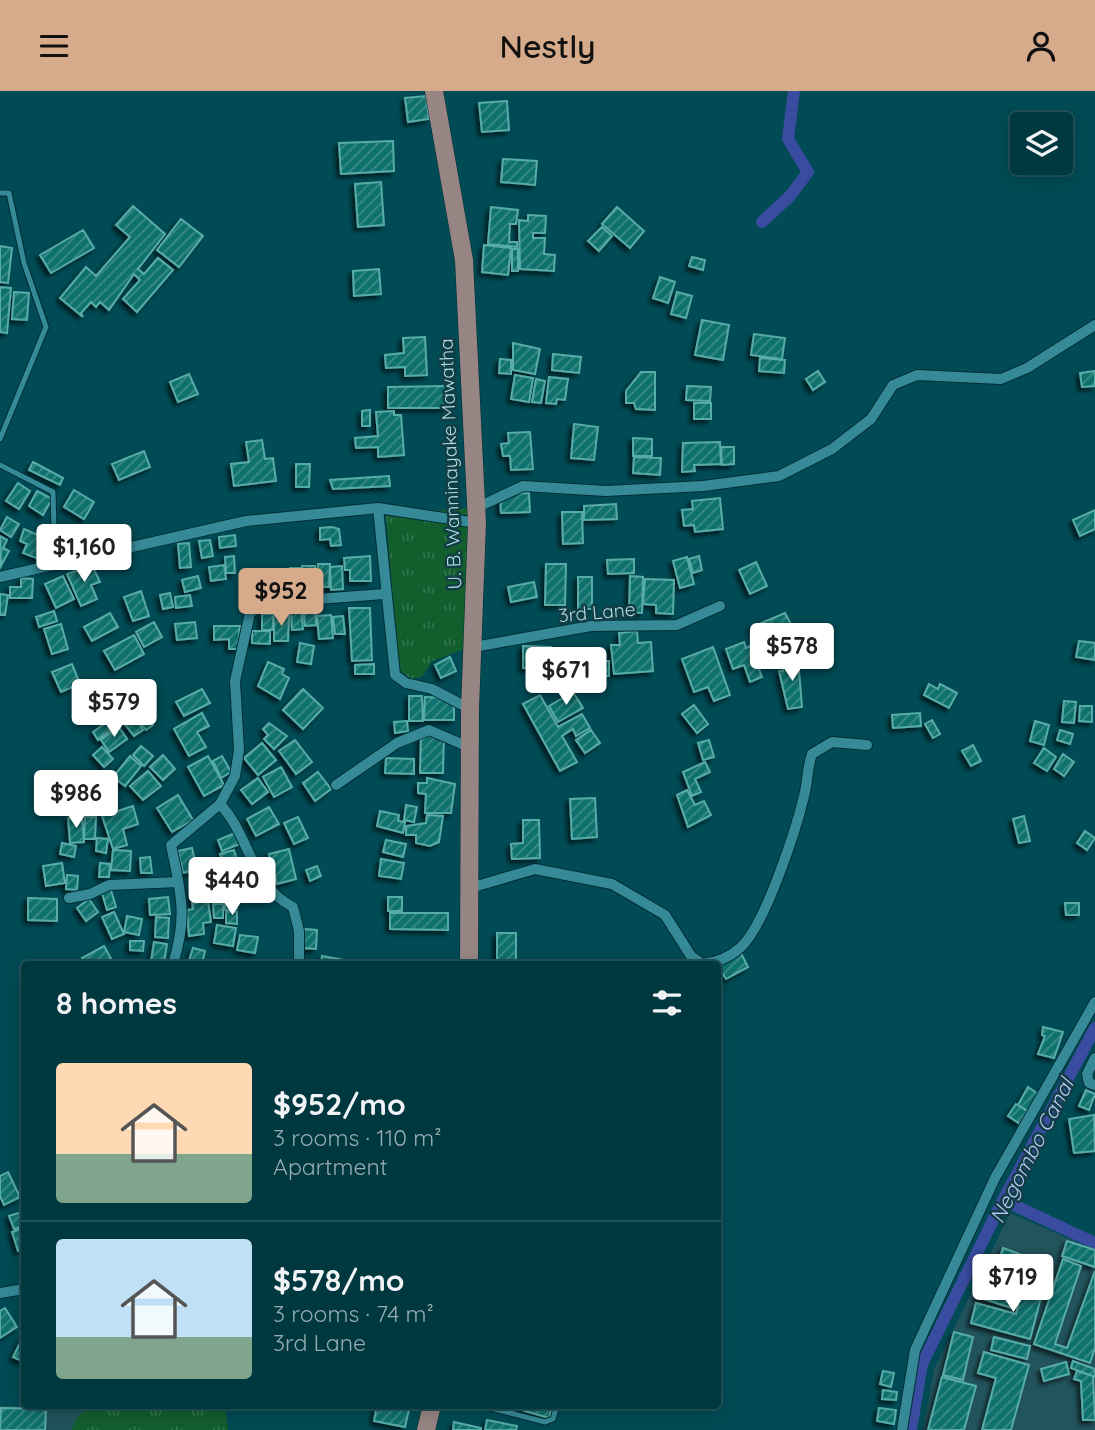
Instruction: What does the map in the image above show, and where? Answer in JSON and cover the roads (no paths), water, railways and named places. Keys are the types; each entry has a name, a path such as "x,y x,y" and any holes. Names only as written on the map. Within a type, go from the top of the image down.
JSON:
{"main road":[{"name":"U. B. Wanninayake Mawatha","path":"434,91 464,260 477,515 470,709 469,961"},
{"path":"426,1430 431,1409"}],"street":[{"path":"0,576 246,521 378,508 477,515 523,486 606,491 703,486 779,476 832,449 871,419 893,385 917,375 1001,379 1027,368 1095,325"},
{"path":"378,508 384,594 395,675 406,683 432,689 470,709"},
{"path":"174,961 184,930 170,845 220,804 235,776 239,750 235,681 250,613 265,603 384,594"},
{"name":"3rd Lane","path":"474,647 591,626 677,625 720,605"},
{"path":"335,785 397,743 429,730 471,748"},
{"path":"720,961 733,953 751,933 784,861 805,796 812,754 832,742 867,745"},
{"path":"220,804 230,814 263,883 277,899 293,907 299,931 299,961"},
{"path":"470,888 535,869 612,884 665,915 691,956 698,961"},
{"path":"69,898 90,894 109,885 178,882"},
{"path":"901,1430 915,1350 995,1178 1095,1002"},
{"path":"1095,1058 1087,1074 1089,1083 1095,1085"},
{"path":"0,1293 21,1290"}],"lane":[{"path":"0,193 9,193 24,263 46,327 0,439"},
{"path":"0,465 53,492 55,565"},
{"path":"495,1409 545,1422 553,1419 556,1409"}],"waterway":[{"path":"762,222 790,196 808,172 788,139 794,91"},
{"name":"Negombo Canal","path":"911,1430 922,1364 1003,1200 1095,1028"},
{"path":"1003,1200 1095,1243"}]}
